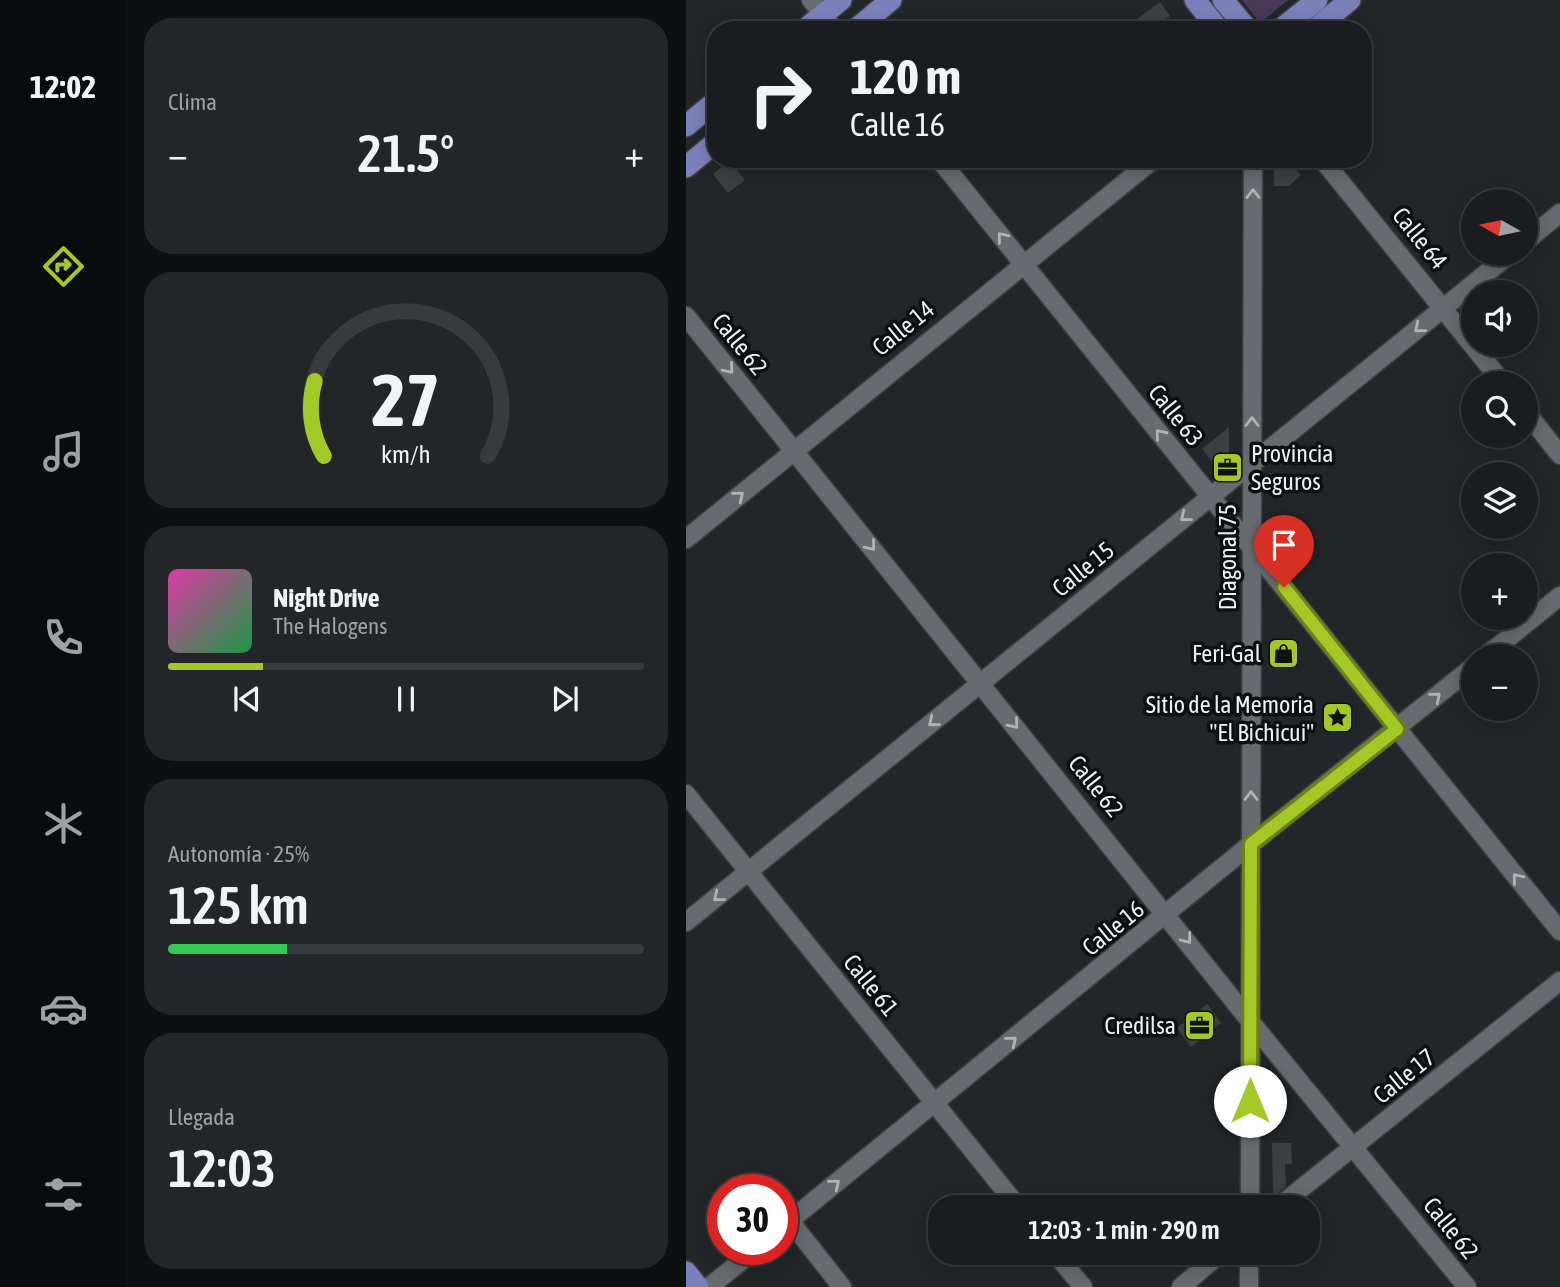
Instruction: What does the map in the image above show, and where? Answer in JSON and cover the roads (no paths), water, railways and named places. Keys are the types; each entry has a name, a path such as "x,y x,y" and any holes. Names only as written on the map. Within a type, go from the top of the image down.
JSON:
{"main road":[{"path":"823,15 841,0"},
{"path":"866,21 891,0"},
{"path":"1195,0 1212,21"},
{"path":"1223,0 1240,21"},
{"path":"1291,21 1317,0"},
{"path":"1325,21 1350,0"},
{"path":"686,126 707,109"},
{"path":"686,167 707,150"},
{"path":"686,1272 698,1287"}],"street":[{"name":"Calle 63","path":"946,168 1560,931"},
{"name":"Calle 14","path":"686,539 1143,168"},
{"name":"Diagonal 75","path":"1250,1195 1253,168"},
{"name":"Calle 64","path":"1329,168 1493,371"},
{"path":"1538,231 1560,213"},
{"name":"Calle 15","path":"686,922 1495,266"},
{"name":"Calle 62","path":"686,316 1168,915 1250,1021 1467,1287"},
{"path":"1538,427 1560,454"},
{"path":"1501,644 1560,596"},
{"name":"Calle 16","path":"798,1214 1168,915 1251,844 1461,677"},
{"name":"Calle 61","path":"686,794 1009,1195"},
{"name":"Calle 17","path":"1294,1195 1560,981"},
{"path":"798,1238 842,1287"},
{"path":"709,1287 736,1265"},
{"path":"1065,1265 1083,1287"},
{"path":"1181,1287 1207,1265"},
{"path":"1249,1287 1250,1265"}],"place":[{"name":"Provincia Seguros","path":"1228,467"},
{"name":"Feri-Gal","path":"1284,653"},
{"name":"Sitio de la Memoria \"El Bichicui\"","path":"1337,718"},
{"name":"Credilsa","path":"1199,1025"}]}
